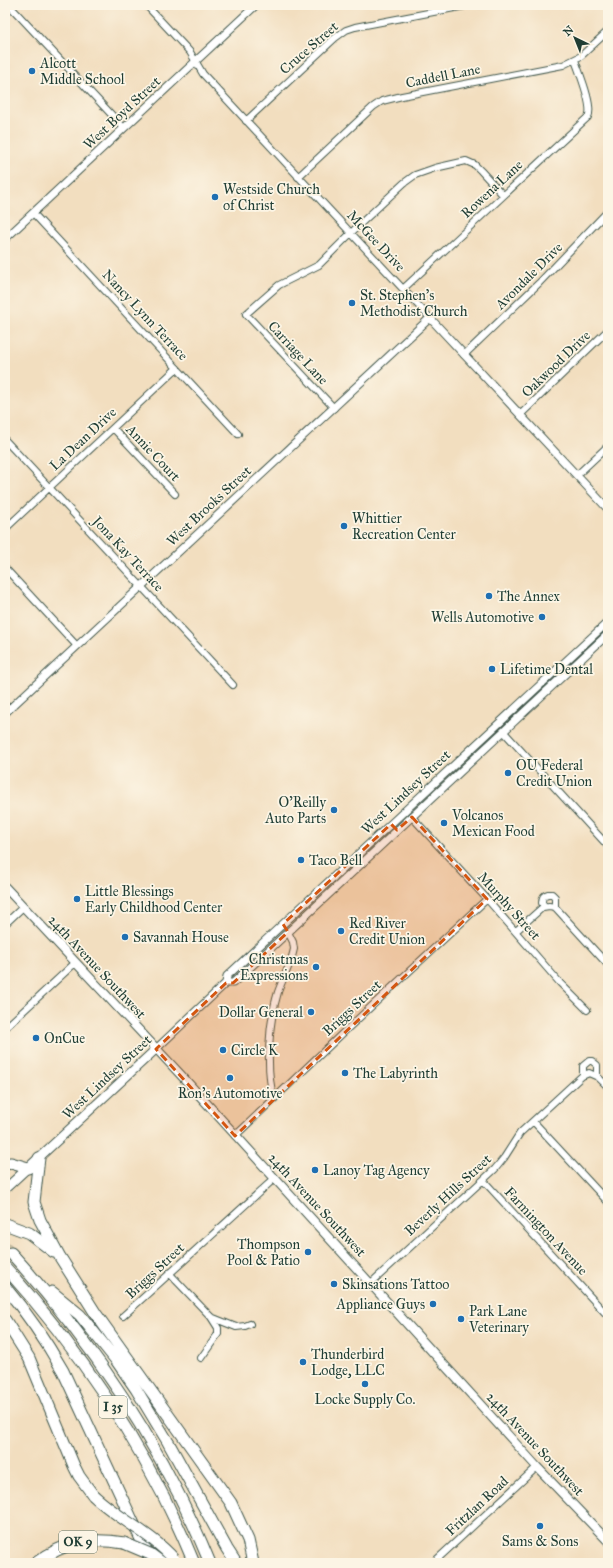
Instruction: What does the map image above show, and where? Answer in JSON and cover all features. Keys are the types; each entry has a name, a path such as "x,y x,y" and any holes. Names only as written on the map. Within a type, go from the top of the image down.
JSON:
{"highway":[{"path":"39,1158 34,1202 40,1220 60,1257 96,1314 231,1503 248,1540 253,1563"},
{"path":"5,1164 28,1168"},
{"path":"5,1224 29,1233 60,1257"},
{"name":"I 35","path":"11,1253 84,1340 124,1398 166,1470 187,1511 210,1563"},
{"name":"I 35","path":"5,1267 58,1329 124,1424 161,1490 194,1563"},
{"path":"31,1275 80,1315 116,1360 154,1419 223,1544 236,1563"},
{"path":"5,1287 37,1328 63,1371 152,1563"},
{"path":"5,1320 29,1358 79,1476 93,1495 102,1504 159,1545 175,1561"},
{"name":"OK 9","path":"36,1563 54,1551 74,1543 96,1540 124,1543 150,1554 162,1563"}],"main road":[{"name":"24th Avenue Southwest","path":"5,887 275,1178 537,1467 608,1541"},
{"name":"West Lindsey Street","path":"5,1189 156,1049"}],"street":[{"path":"9,5 124,128"},
{"name":"McGee Drive","path":"146,5 190,52 203,74 246,121 608,509"},
{"name":"West Boyd Street","path":"5,239 256,5"},
{"path":"431,5 432,12"},
{"name":"Cruce Street","path":"246,121 335,38 346,30 470,5"},
{"name":"Caddell Lane","path":"298,177 373,107 382,101 563,65 581,56 608,31"},
{"name":"Rowena Lane","path":"403,289 588,117 592,103 575,60"},
{"path":"351,233 410,178 421,172 435,168 466,161 481,171 503,195"},
{"name":"Avondale Drive","path":"464,355 518,305 608,211"},
{"name":"Nancy Lynn Terrace","path":"33,213 238,434"},
{"name":"Carriage Lane","path":"334,408 246,314 278,285 319,265 351,233"},
{"name":"West Brooks Street","path":"5,714 430,318"},
{"name":"Oakwood Drive","path":"520,415 608,330"},
{"name":"La Dean Drive","path":"5,529 177,368"},
{"name":"Annie Court","path":"113,428 175,494"},
{"name":"Jona Kay Terrace","path":"5,440 233,685"},
{"path":"577,476 608,446"},
{"path":"5,568 77,646"},
{"name":"West Lindsey Street","path":"156,1049 226,983 227,976 608,622"},
{"name":"West Lindsey Street","path":"226,983 233,983 608,634"},
{"path":"552,674 558,681"},
{"path":"535,690 541,697"},
{"path":"504,732 608,846"},
{"path":"410,806 414,815"},
{"name":"Murphy Street","path":"414,815 560,983 587,1010"},
{"path":"391,824 397,830"},
{"path":"545,906 542,903 543,897 548,894 552,894 555,897 555,907"},
{"name":"Briggs Street","path":"236,1136 487,899"},
{"path":"516,931 545,906 555,907 608,965"},
{"path":"5,924 24,907"},
{"path":"274,1099 269,1075 271,1029 278,994 294,949 293,942 283,924"},
{"path":"264,942 270,949"},
{"path":"5,1028 75,963"},
{"name":"Beverly Hills Street","path":"371,1283 499,1165 520,1133 532,1120 586,1074 583,1066 589,1061 597,1065 597,1076"},
{"path":"586,1074 597,1076 608,1088"},
{"path":"532,1120 608,1202"},
{"name":"Briggs Street","path":"123,1316 275,1178"},
{"name":"Farmington Avenue","path":"483,1180 608,1316"},
{"path":"169,1273 211,1317 218,1328 218,1334 200,1358"},
{"path":"211,1317 236,1327 250,1324"},
{"name":"Fritzlan Road","path":"433,1563 537,1467"}],"highlighted area":[{"path":"412,817 487,899 235,1136 156,1049 226,983 233,983 288,932 283,924 391,824 397,830"}],"tunnel":[{"path":"5,1247 11,1253"}],"place":[{"name":"Alcott Middle School","path":"32,71"},
{"name":"Westside Church of Christ","path":"215,197"},
{"name":"St. Stephen's Methodist Church","path":"352,303"},
{"name":"Whittier Recreation Center","path":"344,526"},
{"name":"The Annex","path":"489,596"},
{"name":"Wells Automotive","path":"542,617"},
{"name":"Lifetime Dental","path":"492,669"},
{"name":"OU Federal Credit Union","path":"508,773"},
{"name":"O'Reilly Auto Parts","path":"334,810"},
{"name":"Volcanos Mexican Food","path":"444,823"},
{"name":"Taco Bell","path":"301,860"},
{"name":"Little Blessings Early Childhood Center","path":"77,899"},
{"name":"Red River Credit Union","path":"341,931"},
{"name":"Savannah House","path":"125,937"},
{"name":"Christmas Expressions","path":"316,967"},
{"name":"Dollar General","path":"311,1012"},
{"name":"OnCue","path":"36,1038"},
{"name":"Circle K","path":"223,1050"},
{"name":"The Labyrinth","path":"345,1073"},
{"name":"Ron's Automotive","path":"230,1078"},
{"name":"Lanoy Tag Agency","path":"315,1170"},
{"name":"Thompson Pool & Patio","path":"308,1252"},
{"name":"Skinsations Tattoo","path":"334,1284"},
{"name":"Appliance Guys","path":"433,1304"},
{"name":"Park Lane Veterinary","path":"461,1319"},
{"name":"Thunderbird Lodge, LLC","path":"303,1362"},
{"name":"Locke Supply Co.","path":"365,1384"},
{"name":"Sams & Sons","path":"540,1526"}]}
